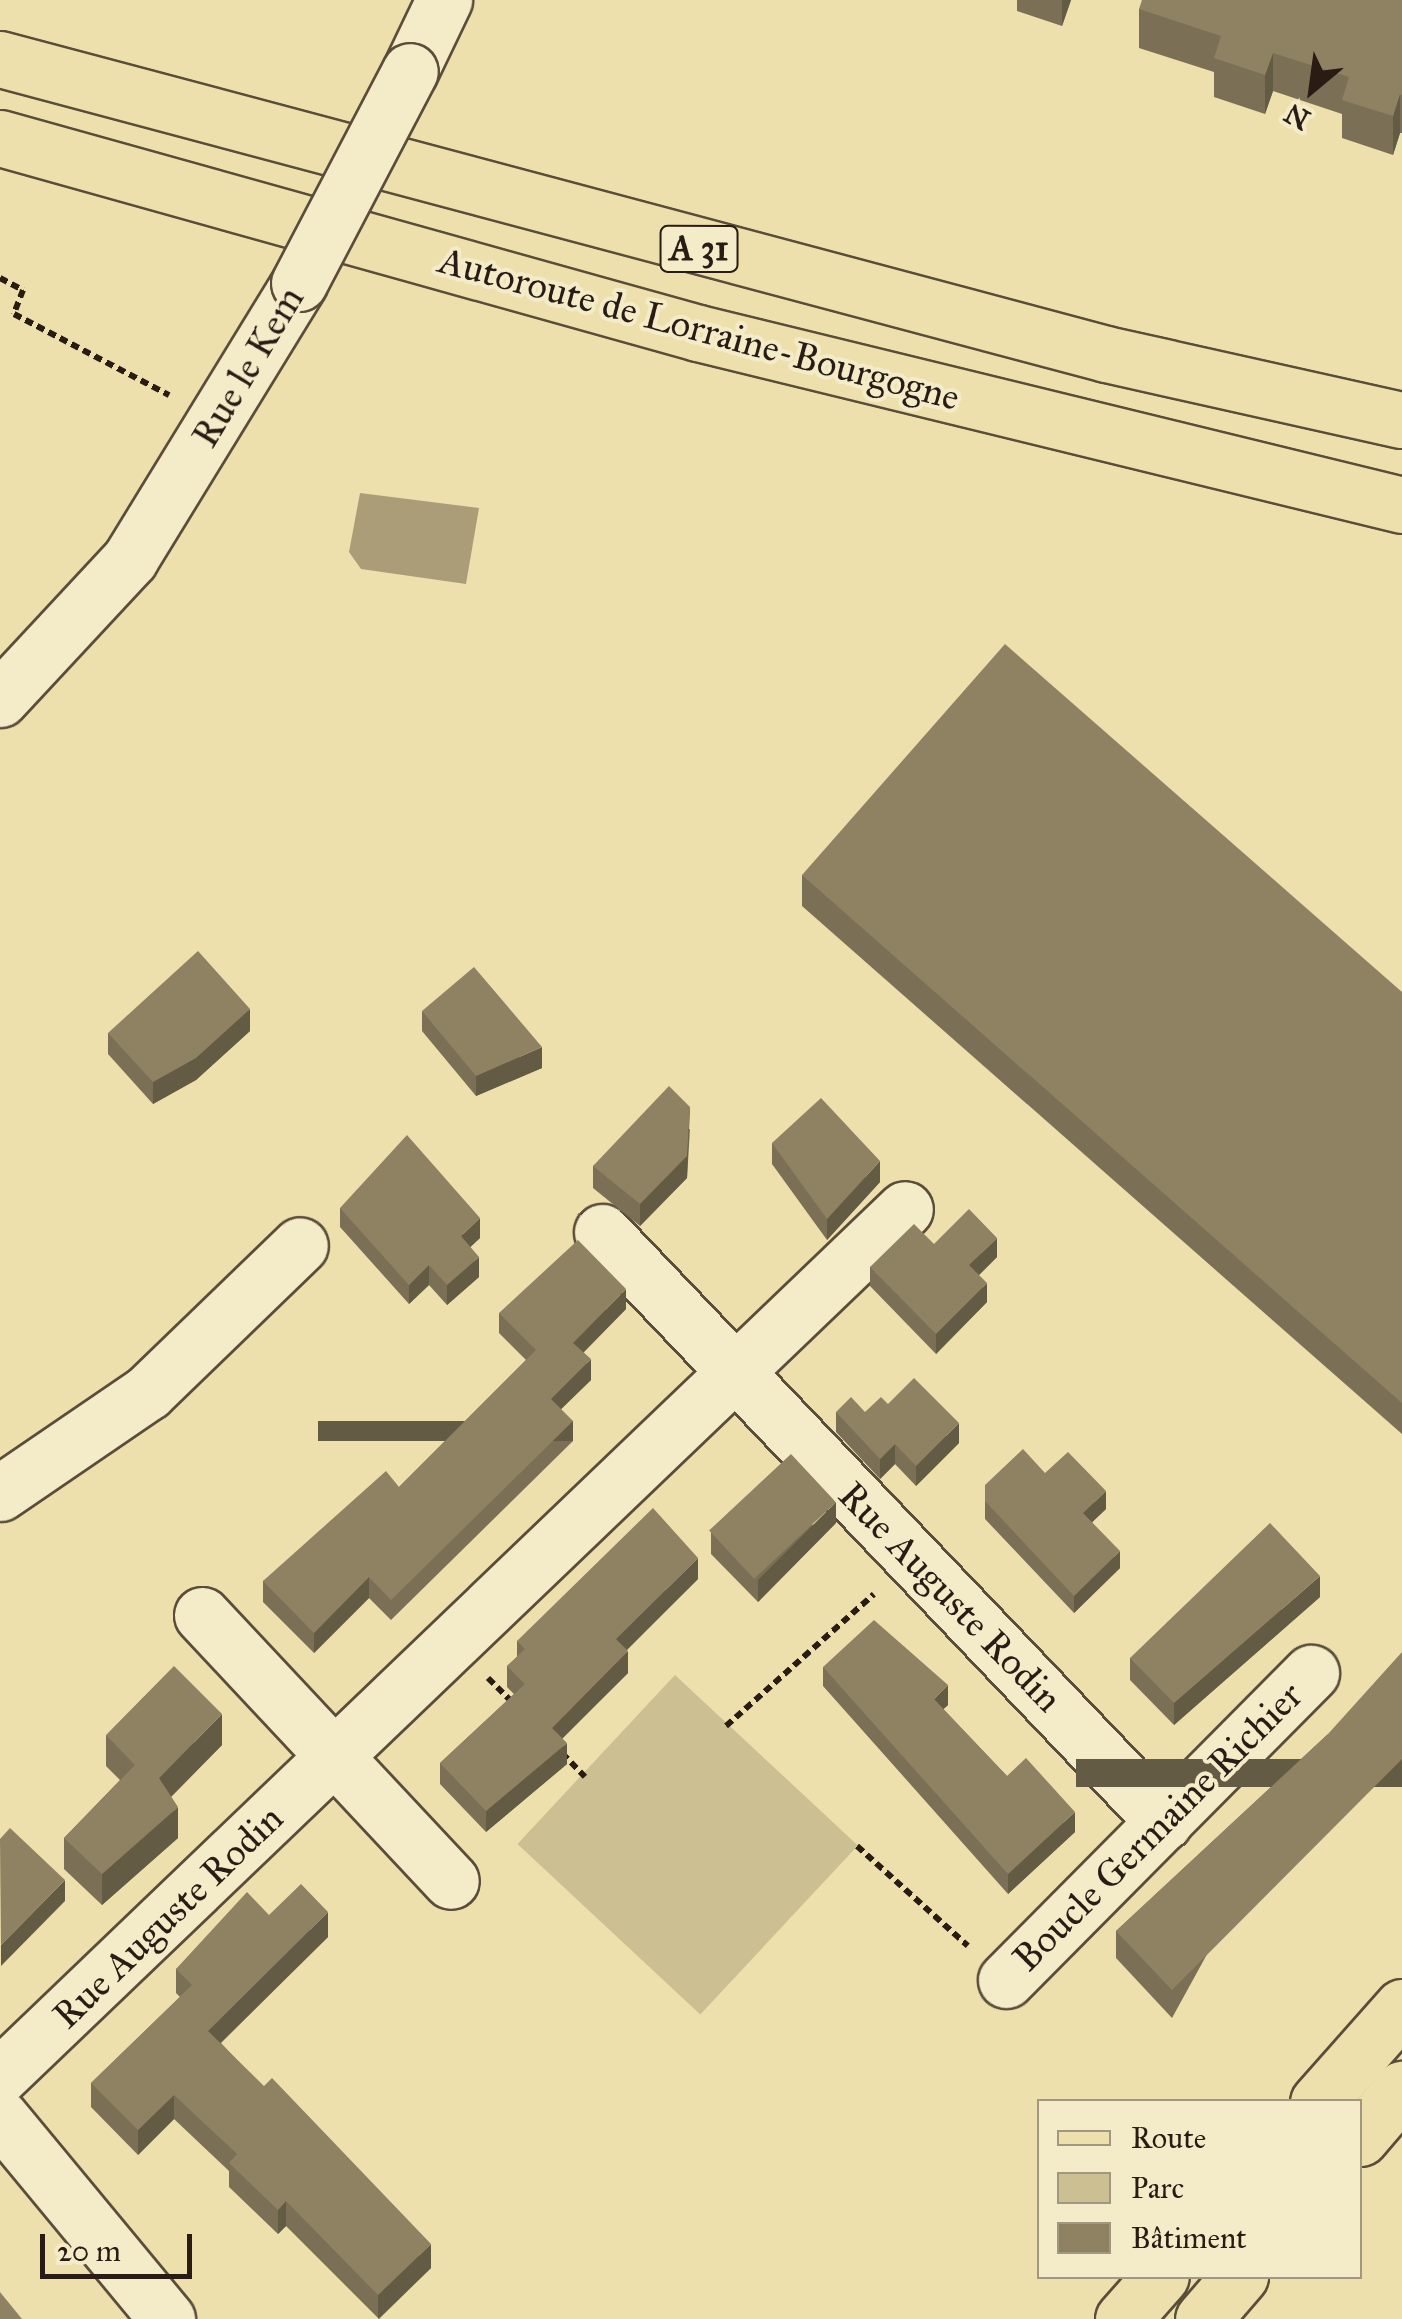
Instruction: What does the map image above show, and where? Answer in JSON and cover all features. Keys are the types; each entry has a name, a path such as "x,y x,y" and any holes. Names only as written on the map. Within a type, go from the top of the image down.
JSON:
{"main road":[{"name":"Autoroute de Lorraine-Bourgogne","path":"0,59 1106,354 1402,420"},
{"name":"Autoroute de Lorraine-Bourgogne","path":"0,138 698,332 1402,505"},
{"path":"1321,2099 1402,2007"},
{"path":"1362,2136 1402,2089"},
{"path":"1123,2319 1158,2279"},
{"path":"1203,2319 1237,2279"}],"street":[{"name":"Rue le Kem","path":"0,700 130,559 216,426 299,282 444,0"},
{"name":"Rue Auguste Rodin","path":"0,2076 905,1209"},
{"name":"Rue Auguste Rodin","path":"602,1232 1164,1822"},
{"path":"0,1492 148,1392 300,1245"},
{"path":"202,1614 450,1880"},
{"name":"Boucle Germaine Richier","path":"1006,1980 1311,1673"},
{"path":"0,2117 167,2319"}],"path":[{"path":"0,278 23,290 14,314 216,426"},
{"path":"726,1726 913,1558"},
{"path":"454,1642 520,1710"},
{"path":"546,1737 585,1777"},
{"path":"857,1846 1006,1980"}],"green space":[{"path":"675,1675 858,1845 700,2014 517,1844"}],"shaded area":[{"path":"360,493 479,508 466,584 361,569 349,552"}],"building":[{"path":"1142,0 1402,0 1402,95 1393,116 1342,100 1349,77 1273,53 1265,75 1214,58 1221,36 1139,9"},
{"path":"1005,644 1402,992 1402,1403 802,875"},
{"path":"198,951 250,1009 196,1058 153,1082 108,1033"},
{"path":"474,967 542,1047 476,1076 422,1011"},
{"path":"669,1086 690,1107 687,1156 640,1204 593,1166"},
{"path":"821,1098 880,1161 827,1219 772,1143"},
{"path":"407,1135 480,1218 461,1236 479,1257 447,1285 429,1265 409,1285 340,1208"},
{"path":"969,1209 997,1238 969,1265 987,1283 936,1334 870,1267 914,1224 934,1244"},
{"path":"578,1240 626,1289 573,1343 591,1359 551,1399 573,1421 391,1600 369,1577 314,1633 263,1581 386,1471 399,1487 536,1350 499,1313"},
{"path":"914,1378 959,1423 916,1466 895,1444 880,1459 836,1412 851,1397 865,1412 881,1397 888,1404"},
{"path":"1023,1449 1045,1473 1068,1452 1106,1491 1083,1513 1120,1551 1074,1596 985,1501 985,1485"},
{"path":"791,1454 836,1502 754,1579 709,1530"},
{"path":"653,1508 698,1558 616,1639 628,1651 552,1728 567,1743 486,1811 440,1763 525,1684 507,1666 525,1649 517,1641"},
{"path":"1270,1523 1320,1576 1174,1703 1130,1658"},
{"path":"874,1620 948,1685 934,1699 1007,1776 1026,1758 1075,1812 1008,1874 823,1667"},
{"path":"1402,1652 1402,1759 1172,1990 1116,1931 1328,1734"},
{"path":"174,1666 222,1714 159,1778 178,1807 102,1874 64,1838 135,1765 106,1735"},
{"path":"10,1828 65,1880 1,1945 0,1839"},
{"path":"301,1884 328,1912 208,2031 264,2086 272,2078 431,2244 378,2295 286,2201 278,2210 229,2163 237,2154 174,2095 138,2130 91,2083 192,1985 176,1969 247,1892 269,1915"},
{"path":"0,2292 22,2319 0,2319"}]}
